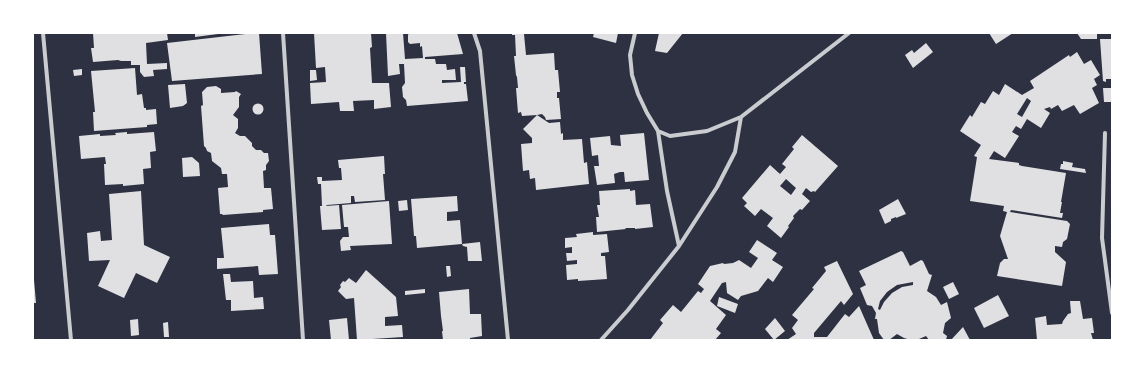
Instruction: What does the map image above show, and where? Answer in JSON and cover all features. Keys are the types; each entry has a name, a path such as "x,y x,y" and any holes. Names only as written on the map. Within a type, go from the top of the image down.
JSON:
{"street":[{"path":"43,33 71,340"},
{"path":"283,33 303,340"},
{"path":"474,33 480,51 508,340"},
{"path":"635,33 630,55 632,75 638,94 658,131 666,191 679,246"},
{"path":"658,131 670,136 707,131 742,117 849,33"},
{"path":"601,340 628,310 679,246 717,187 735,152 742,117"},
{"path":"1105,133 1102,238 1112,314"}],"building":[{"path":"93,33 167,33 168,40 146,43 147,64 167,63 167,69 153,70 154,76 144,77 140,72 140,65 131,65 131,61 118,60 93,62 91,48 94,48"},
{"path":"195,33 218,33 218,34 195,37"},
{"path":"259,33 262,74 172,81 167,43"},
{"path":"314,33 371,33 372,47 370,48 372,83 389,83 391,107 374,109 374,100 353,101 354,111 340,111 339,102 311,104 310,83 326,82 325,67 316,68"},
{"path":"386,33 403,33 405,59 423,58 422,46 420,47 420,43 410,44 408,42 409,33 457,33 463,54 425,57 425,59 435,59 436,64 446,64 447,70 455,69 456,80 442,80 442,83 461,82 460,67 465,67 466,82 464,82 464,84 466,84 468,101 407,106 406,100 403,97 402,87 405,83 404,64 399,64 400,74 388,76"},
{"path":"512,33 524,34 526,55 554,53 555,70 558,70 560,92 557,92 557,98 559,98 561,119 546,120 542,114 522,116 521,112 518,113 516,88 518,88 514,56 516,56 515,35 512,35"},
{"path":"594,33 618,33 616,43 593,37"},
{"path":"659,33 683,33 667,53 655,51"},
{"path":"989,33 1013,33 996,44"},
{"path":"1077,33 1097,33 1097,39 1081,39"},
{"path":"1100,39 1112,39 1112,79 1106,79 1106,82 1103,81"},
{"path":"926,43 933,52 913,68 905,55 912,50 914,53"},
{"path":"1077,52 1084,64 1091,60 1100,75 1094,79 1097,85 1092,88 1099,103 1080,114 1074,105 1062,111 1058,105 1051,109 1050,107 1044,109 1050,113 1041,128 1027,119 1021,129 1016,126 1012,132 1019,136 1005,158 994,151 989,159 1019,163 1019,165 1022,166 1066,173 1060,213 1063,213 1062,218 1011,210 1010,212 1067,221 1070,224 1067,239 1063,242 1062,247 1055,246 1055,252 1066,262 1062,286 997,276 1000,263 1004,259 1008,259 1000,236 1007,212 1003,211 1004,206 970,201 977,157 974,156 981,145 960,131 970,115 972,117 981,102 985,104 993,91 999,95 1005,84 1022,95 1034,88 1030,81 1069,55 1070,57","holes":["1027,98 1031,101 1022,117 1017,114"]},
{"path":"135,68 137,95 142,94 144,108 146,108 146,110 156,109 157,124 147,125 147,127 94,131 93,112 95,112 91,71"},
{"path":"82,69 82,75 74,76 73,70"},
{"path":"310,70 316,70 317,80 310,81"},
{"path":"185,84 187,103 183,106 170,108 168,85"},
{"path":"216,86 221,89 221,93 236,91 241,94 239,97 239,107 233,115 238,119 238,128 235,133 240,136 245,136 256,150 261,150 264,153 268,153 269,161 266,165 266,170 263,171 264,188 271,188 273,209 263,210 263,212 220,214 218,188 228,187 227,174 222,174 221,168 212,161 211,153 207,151 204,146 201,106 203,105 202,92 207,87"},
{"path":"1103,88 1112,88 1112,102 1104,102"},
{"path":"256,104 260,104 262,105 262,113 256,114 253,111 253,107"},
{"path":"537,115 549,123 560,122 563,140 582,139 584,163 587,162 589,184 536,190 535,178 530,179 529,170 523,171 521,144 532,143 532,138 523,129"},
{"path":"127,132 127,134 154,132 156,151 150,152 151,168 143,169 144,184 123,186 123,184 105,185 105,157 81,159 79,136 100,134 100,136 116,135 115,133"},
{"path":"644,133 649,180 625,182 624,172 620,172 614,174 615,183 597,185 594,166 599,166 598,155 592,156 590,138 610,136 611,145 621,146 620,135"},
{"path":"802,135 838,166 815,192 811,192 806,188 802,194 810,201 802,210 800,209 793,216 794,218 781,238 767,226 773,218 761,209 755,216 744,206 747,203 742,198 770,165 780,174 786,167 782,164 794,149 792,147","holes":["786,179 796,188 791,195 780,186"]},
{"path":"384,156 385,174 383,174 385,200 355,202 354,196 351,196 351,203 327,205 326,206 339,205 341,229 322,230 320,206 322,206 321,184 318,184 317,177 322,177 322,181 342,180 341,168 339,168 338,160"},
{"path":"192,157 199,163 200,176 183,177 182,158"},
{"path":"1063,161 1073,163 1072,167 1085,169 1086,173 1060,169"},
{"path":"630,189 630,191 635,190 636,205 650,204 653,227 635,229 625,228 626,229 597,232 596,217 599,217 597,205 600,205 599,191"},
{"path":"141,191 144,245 170,257 157,283 136,273 124,298 98,286 110,260 89,261 87,233 100,231 101,241 112,240 109,194"},
{"path":"457,196 458,211 447,212 447,221 460,220 462,244 417,248 416,236 414,236 411,199"},
{"path":"898,199 906,214 891,219 891,221 885,224 879,210"},
{"path":"407,200 408,210 399,211 398,201"},
{"path":"389,201 392,244 350,246 351,250 341,251 340,241 343,237 349,237 348,227 344,227 342,205"},
{"path":"269,224 270,235 275,235 278,274 259,275 258,266 217,269 217,258 224,258 221,228"},
{"path":"593,232 593,235 607,234 609,252 601,253 601,256 605,256 607,279 578,281 578,279 567,280 566,265 577,264 577,260 567,261 566,253 572,253 572,247 565,248 565,238 577,237 576,234"},
{"path":"757,240 777,253 772,260 783,267 773,282 768,278 758,291 741,296 738,300 727,293 726,282 722,283 710,301 726,315 716,329 721,333 715,340 650,340 663,323 660,320 673,305 681,312 698,291 701,293 704,289 698,284 710,266 723,263 733,263 739,260 751,268 758,258 749,252"},
{"path":"480,242 482,261 468,261 467,247 463,246 462,244"},
{"path":"901,251 903,252 910,266 921,260 923,261 929,274 932,275 927,291 936,297 941,305 947,302 951,318 945,323 943,333 947,336 946,340 929,340 926,336 911,340 897,334 889,340 884,340 879,333 877,319 875,319 876,313 872,306 867,305 860,288 866,285 859,271","holes":["913,282 913,285 902,287 892,293 884,302 880,310 878,309 880,301 887,292 897,285"]},
{"path":"837,261 853,294 844,305 841,301 814,333 814,337 827,337 845,314 849,317 859,306 874,340 787,340 796,334 792,328 798,320 792,315 814,289 812,288 826,271 824,267"},
{"path":"446,266 450,266 451,276 447,277"},
{"path":"366,270 396,297 398,316 385,317 385,326 402,325 403,337 357,340 354,298 346,299 338,291 343,281 345,282 349,278 356,283"},
{"path":"223,274 230,274 231,282 253,281 254,298 263,297 264,309 231,311 231,300 226,300"},
{"path":"34,280 36,303 33,303"},
{"path":"953,282 959,294 949,299 943,287"},
{"path":"425,289 425,293 405,295 405,291"},
{"path":"469,289 470,314 481,314 482,336 470,338 470,340 443,340 439,292"},
{"path":"998,295 1009,316 984,328 974,308"},
{"path":"719,297 738,304 735,313 717,306"},
{"path":"1070,301 1080,301 1083,319 1092,318 1094,333 1091,333 1093,340 1037,340 1035,318 1046,316 1047,325 1062,324 1068,314 1071,313"},
{"path":"347,318 349,340 331,340 329,320"},
{"path":"775,318 785,331 774,340 765,329"},
{"path":"138,319 139,335 131,336 130,320"},
{"path":"168,322 169,337 164,337 163,323"},
{"path":"963,327 970,340 951,340"}]}
